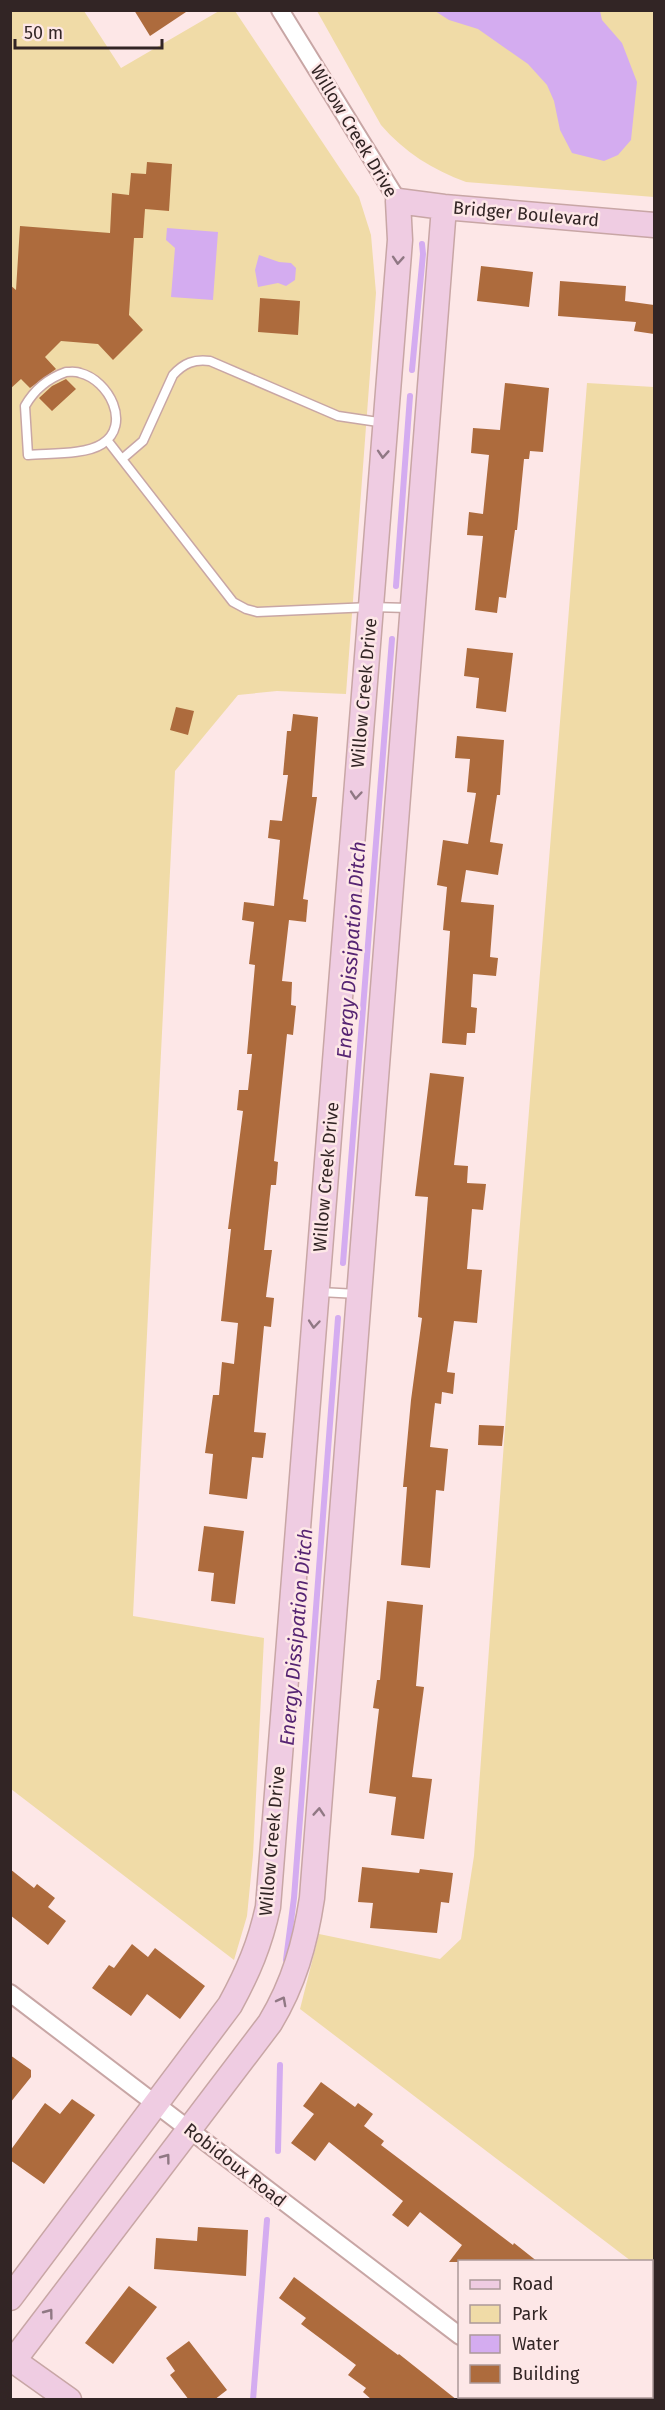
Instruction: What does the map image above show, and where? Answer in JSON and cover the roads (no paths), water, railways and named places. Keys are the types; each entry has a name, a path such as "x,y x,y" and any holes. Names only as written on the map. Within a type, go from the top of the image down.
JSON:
{"street":[{"name":"Willow Creek Drive","path":"10,2298 230,2005 248,1971 262,1937 268,1907 400,240 398,201 280,10"},
{"name":"Bridger Boulevard","path":"398,201 654,225"},
{"path":"69,2400 12,2359 270,2023 294,1977 305,1940 312,1898 444,207"},
{"name":"Robidoux Road","path":"10,1993 458,2335"}],"lane":[{"path":"122,459 143,441 172,375 180,367 200,360 210,362 338,416 385,423"},
{"path":"79,372 91,377 112,401 116,411 116,421 113,432 107,440 88,450 28,455 25,406 39,388 57,375 79,372"},
{"path":"107,440 233,602 257,612 371,607 413,608"},
{"path":"316,1292 359,1294"}],"water":[{"path":"435,11 600,11 602,20 622,43 637,82 631,140 618,155 604,161 572,153 560,130 554,101 547,85 528,64 478,29 449,20"},
{"path":"167,228 218,232 213,300 171,297 175,248 166,240"},
{"path":"259,255 279,262 291,263 296,268 295,280 286,286 278,283 258,287 255,270"}],"waterway":[{"name":"Energy Dissipation Ditch","path":"412,370 422,244"},
{"name":"Energy Dissipation Ditch","path":"396,586 410,396"},
{"name":"Energy Dissipation Ditch","path":"343,1263 392,639"},
{"name":"Energy Dissipation Ditch","path":"286,1960 294,1898 338,1318"},
{"name":"Energy Dissipation Ditch","path":"278,2151 280,2065"},
{"name":"Energy Dissipation Ditch","path":"253,2400 267,2220"}]}
